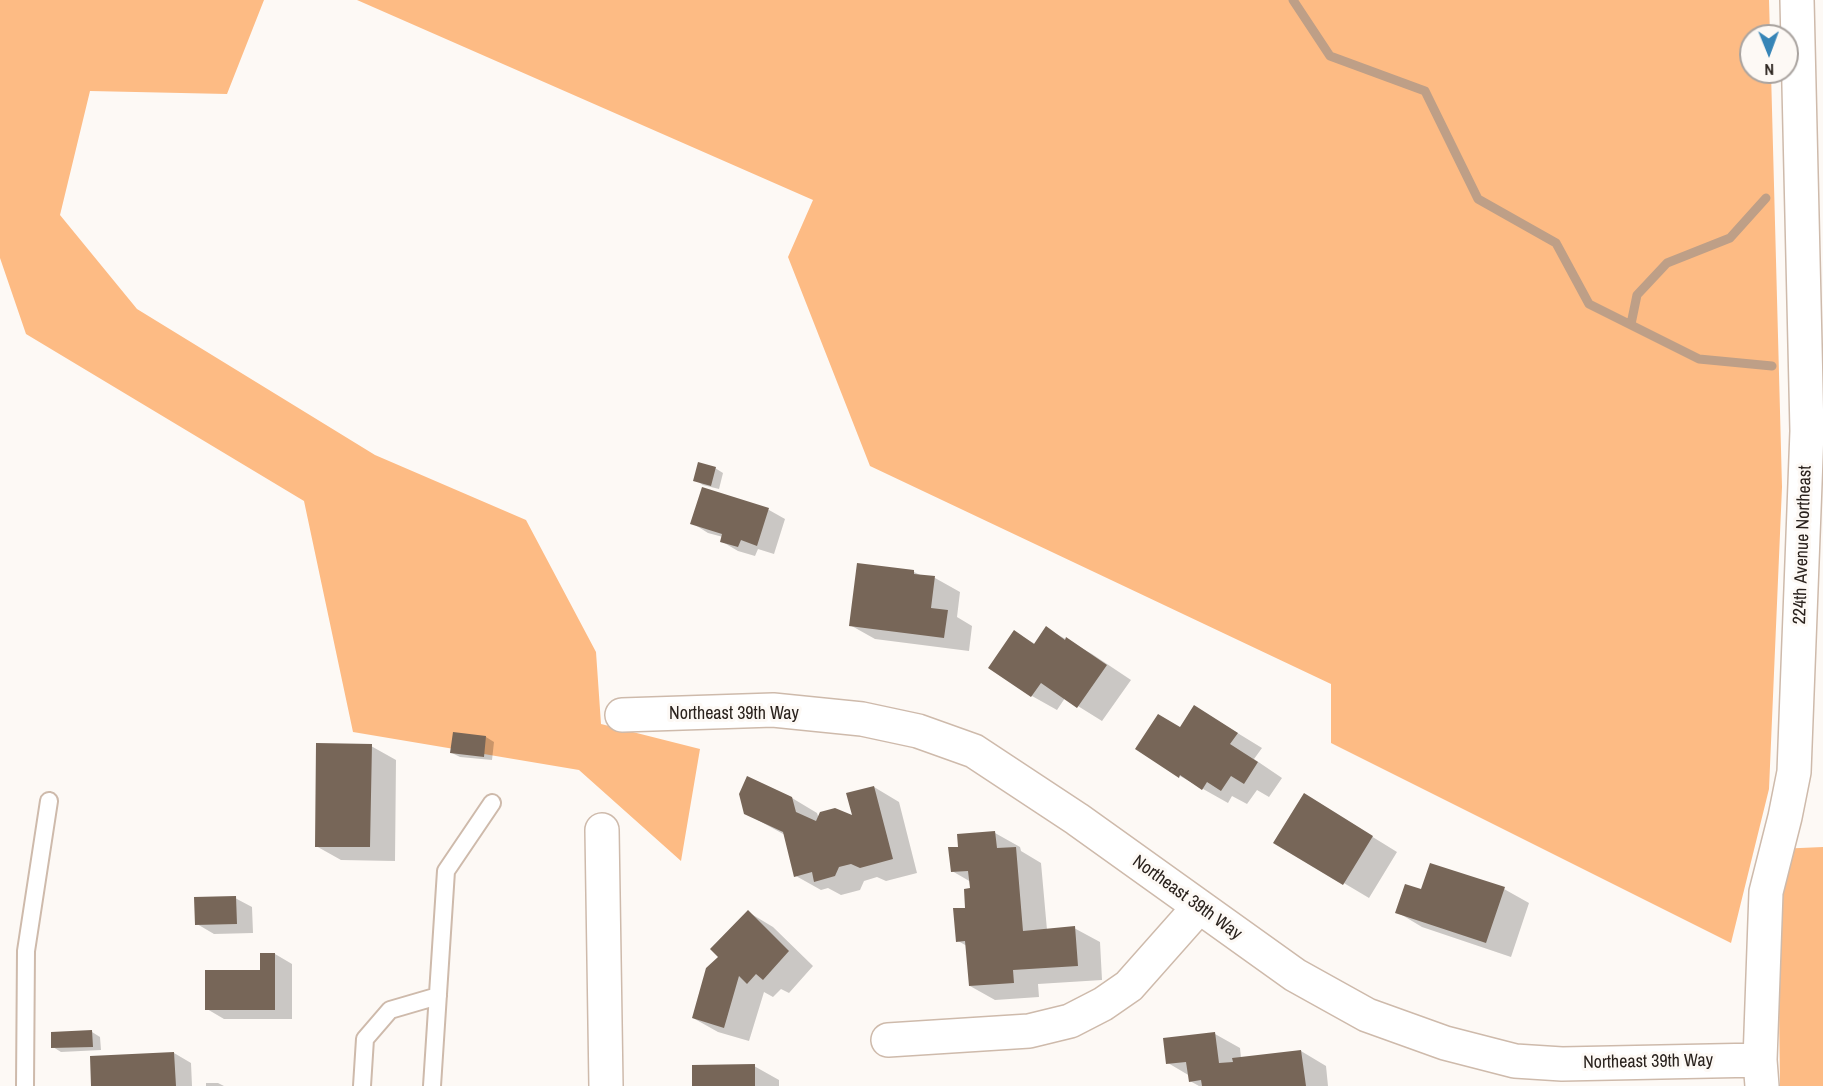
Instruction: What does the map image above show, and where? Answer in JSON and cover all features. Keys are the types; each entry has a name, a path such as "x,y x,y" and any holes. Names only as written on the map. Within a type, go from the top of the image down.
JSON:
{"street":[{"name":"224th Avenue Northeast","path":"1761,1073 1766,892 1794,772 1807,430 1814,356 1797,0"},
{"name":"Northeast 39th Way","path":"622,715 774,710 862,719 918,732 974,751 1077,819 1295,975 1367,1015 1445,1043 1515,1061 1761,1073"},
{"path":"602,830 606,1086"},
{"path":"888,1040 1029,1031 1070,1021 1103,1004 1129,986 1199,907"}],"lane":[{"path":"25,1086 26,951 48,801"},
{"path":"432,1086 446,871 492,802"},
{"path":"363,1086 366,1039 390,1010 438,996"}],"shaded area":[{"path":"0,0 264,0 227,94 90,91 60,215 137,309 375,455 526,520 596,652 601,724 700,749 681,861 579,770 353,732 304,501 26,334 0,258"},
{"path":"357,0 1769,0 1770,24 1739,24 1739,84 1771,84 1782,487 1769,789 1731,943 1331,743 1331,684 870,466 788,257 813,200"},
{"path":"1823,847 1823,1086 1780,1086 1777,849"}],"building":[{"path":"698,462 716,467 711,486 693,481"},
{"path":"702,487 769,508 757,546 741,540 738,547 720,542 722,534 690,524"},
{"path":"857,563 914,570 914,574 935,576 931,608 948,610 944,638 849,626"},
{"path":"1046,626 1107,665 1077,708 1041,683 1031,697 988,668 1014,630 1034,644"},
{"path":"1194,705 1238,733 1230,744 1258,762 1244,784 1231,776 1221,791 1207,782 1202,790 1135,749 1158,714 1180,727"},
{"path":"453,732 486,736 484,757 450,753"},
{"path":"316,743 372,744 370,847 315,847"},
{"path":"747,776 792,797 796,812 816,821 820,812 835,808 852,815 846,793 874,786 893,859 860,868 851,864 839,867 835,876 814,882 812,872 794,877 783,832 744,814 739,794"},
{"path":"1304,793 1373,836 1343,885 1273,843"},
{"path":"995,831 997,848 1016,847 1023,931 1075,926 1078,966 1013,970 1014,983 969,986 965,941 956,942 953,908 965,908 964,889 970,888 968,871 951,872 948,847 958,847 957,834"},
{"path":"1430,863 1505,887 1486,943 1395,913 1405,884 1421,889"},
{"path":"236,896 237,924 195,925 194,897"},
{"path":"748,910 789,951 763,980 756,974 747,984 739,976 724,1028 692,1018 706,968 718,957 710,949"},
{"path":"260,953 275,953 275,1010 205,1010 205,970 260,970"},
{"path":"92,1030 93,1047 51,1048 51,1032"},
{"path":"1215,1032 1219,1063 1233,1062 1232,1058 1301,1050 1306,1086 1202,1086 1201,1080 1189,1082 1186,1062 1166,1064 1163,1038"},
{"path":"174,1052 176,1086 91,1086 90,1056"},
{"path":"755,1064 755,1086 692,1086 692,1065"}],"waterway":[{"path":"1293,0 1330,56 1425,91 1478,199 1556,243 1589,304 1699,359 1772,366"},
{"path":"1631,324 1637,295 1667,263 1730,238 1766,198"}]}
